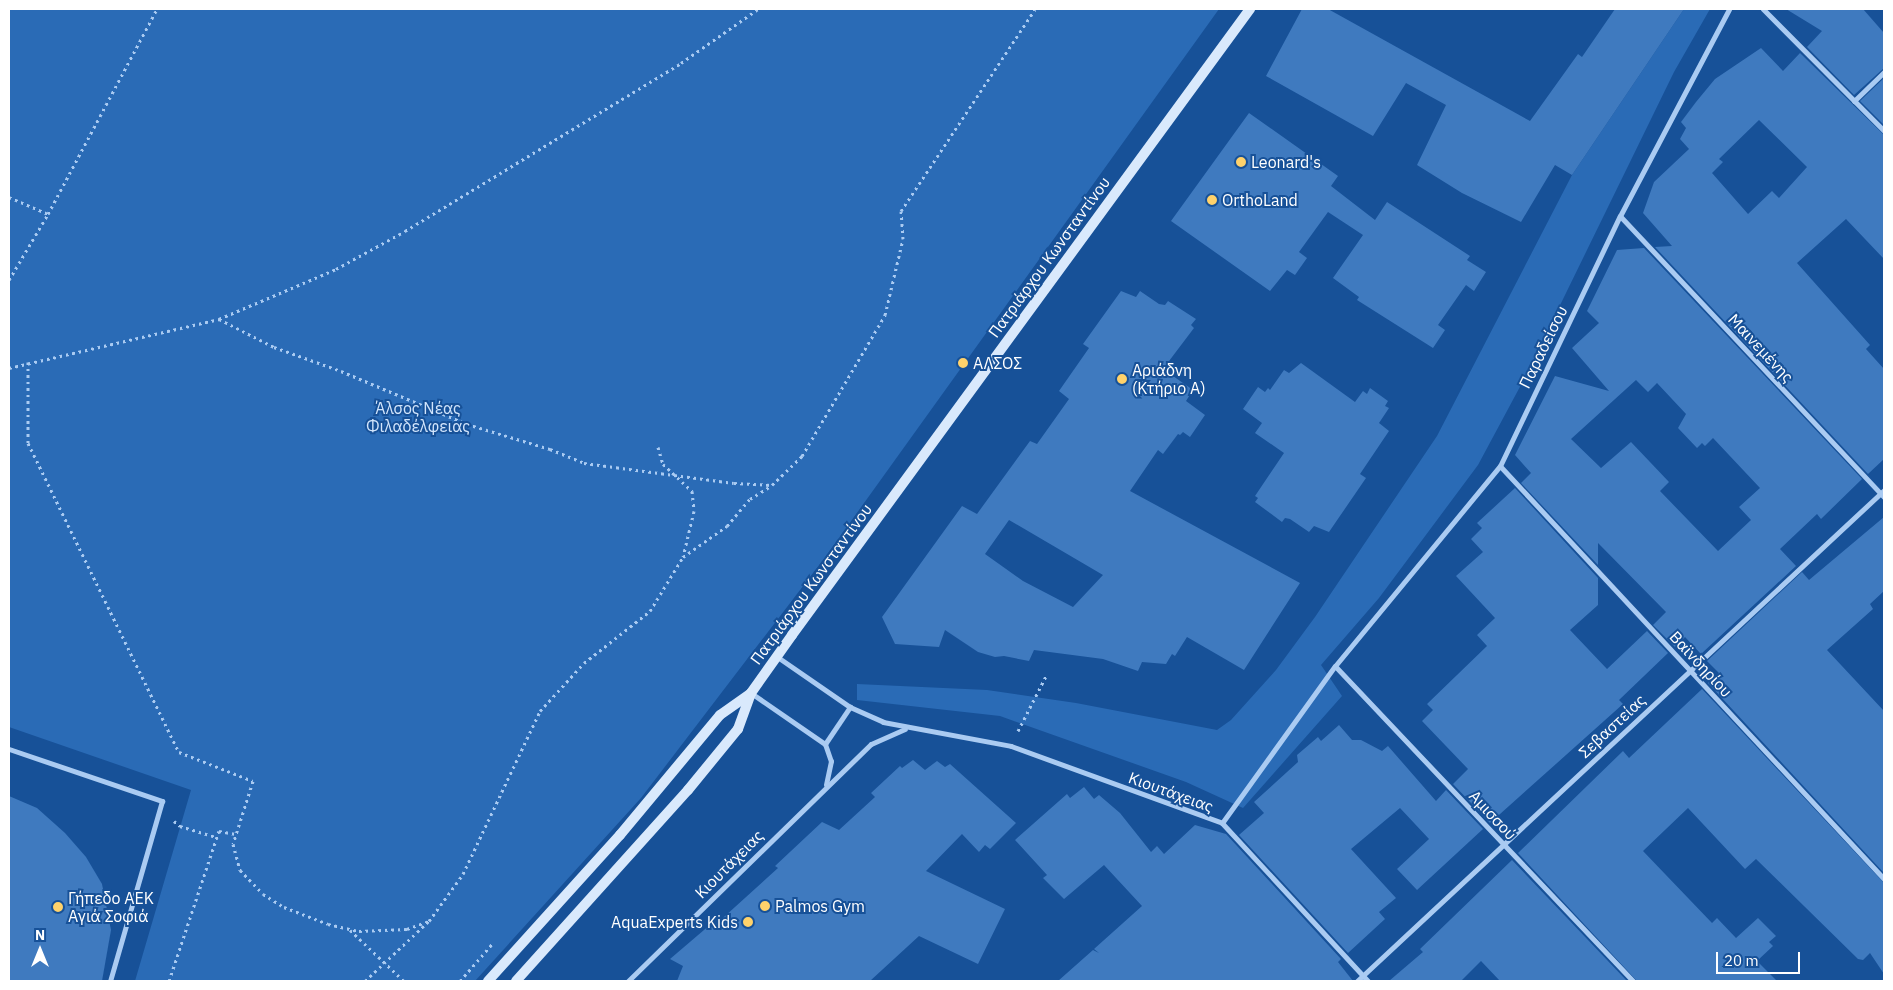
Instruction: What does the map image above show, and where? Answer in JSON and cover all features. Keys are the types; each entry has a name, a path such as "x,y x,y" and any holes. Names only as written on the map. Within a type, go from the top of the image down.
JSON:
{"main road":[{"name":"Πατριάρχου Κωνσταντίνου","path":"516,981 688,790 738,729 751,693 776,656 1250,9"},
{"name":"Πατριάρχου Κωνσταντίνου","path":"488,981 620,835 720,715 751,693"}],"street":[{"name":"Παραδείσου","path":"1222,823 1335,666 1500,466 1620,216 1729,9"},
{"path":"1763,9 1884,131"},
{"path":"1854,101 1884,72"},
{"name":"Μαινεμένης","path":"1620,216 1883,493"},
{"name":"Βαϊνδηρίου","path":"1500,466 1884,879"},
{"name":"Σεβαστείας","path":"1357,981 1690,670 1883,493"},
{"name":"Κιουτάχειας","path":"776,656 850,707 905,729 962,734 1011,746 1222,823 1368,981"},
{"name":"Αμισσού","path":"1335,666 1633,981"},
{"path":"751,693 825,744 831,760 826,785"},
{"path":"825,744 850,707"},
{"name":"Κιουτάχειας","path":"628,981 826,785 871,744 905,729"},
{"path":"9,749 162,801 110,981"}],"path":[{"path":"9,280 48,214 157,9"},
{"path":"9,368 28,362 218,319 336,269 405,231 681,64 758,9"},
{"path":"683,557 727,526 750,499 772,485 802,456 885,315 903,238 901,211 1035,9"},
{"path":"9,198 48,214"},
{"path":"218,319 274,347 341,371 467,424 550,449 584,463 678,476 772,485"},
{"path":"28,362 28,443 178,752 253,781 233,844 240,870 263,894 284,907 349,930 407,929 429,921"},
{"path":"365,981 384,961 429,921 463,874 540,711 584,662 650,611 683,557 694,511 692,491 663,464 658,447"},
{"path":"1011,746 1046,676"},
{"path":"161,806 177,811 174,823 216,837"},
{"path":"169,981 218,831 236,834"},
{"path":"349,930 404,981"}],"green space":[{"name":"Άλσος Νέας Φιλαδέλφειας","path":"9,9 1219,9 826,556 641,798 475,981 135,981 191,790 9,727"},
{"path":"1684,9 1710,9 1674,72 1522,383 1478,465 1379,598 1321,665 1342,696 1243,808 1186,782 1000,716 857,700 857,684 987,690 1076,703 1217,730 1231,720 1276,670 1315,617 1437,436 1572,175"}],"building":[{"path":"1302,9 1328,9 1530,121 1578,54 1582,57 1615,9 1684,9 1572,175 1555,165 1521,222 1462,193 1417,165 1446,105 1406,83 1373,136 1266,76"},
{"path":"1786,9 1863,9 1884,33 1884,68 1854,95 1807,47 1822,31"},
{"path":"1761,48 1783,71 1800,53 1884,135 1884,259 1846,219 1797,263 1870,345 1866,349 1884,369 1884,459 1868,474 1655,247 1672,246 1643,213 1654,182 1689,149 1680,139 1686,128 1681,122 1715,79","holes":["1759,120 1807,167 1779,198 1772,191 1748,214 1712,173 1723,162 1719,159"]},
{"path":"1884,78 1884,125 1860,101"},
{"path":"1249,113 1338,176 1331,186 1375,220 1387,202 1470,256 1467,260 1486,272 1474,291 1466,285 1438,325 1445,330 1433,348 1357,300 1359,297 1333,278 1363,235 1328,212 1299,252 1307,258 1295,275 1287,270 1270,291 1171,221"},
{"path":"1644,248 1862,479 1821,519 1817,514 1780,549 1796,566 1701,654 1685,637 1675,647 1653,625 1666,612 1598,543 1598,565 1521,483 1531,473 1515,455 1555,376 1609,391 1572,348 1599,323 1587,311 1617,250","holes":["1636,380 1648,392 1657,383 1686,414 1678,428 1697,448 1702,443 1705,446 1713,438 1760,488 1739,507 1751,520 1718,551 1660,491 1669,482 1631,442 1601,468 1571,439"]},
{"path":"1121,291 1136,297 1140,291 1159,304 1165,305 1168,301 1196,319 1191,325 1194,328 1163,369 1193,390 1186,401 1205,415 1190,437 1183,432 1180,435 1178,434 1163,454 1158,450 1130,491 1300,583 1244,670 1187,637 1175,656 1172,654 1166,664 1142,662 1138,671 1103,659 1034,650 1029,661 1004,656 995,657 978,652 945,630 939,647 895,644 882,617 962,506 977,514 1030,441 1037,444 1069,399 1059,391 1089,348 1083,344","holes":["1009,520 1103,575 1073,607 1023,581 985,554"]},
{"path":"1301,363 1355,402 1363,391 1367,394 1370,388 1388,401 1385,406 1389,408 1379,423 1389,431 1360,474 1366,478 1329,532 1314,526 1309,532 1290,519 1285,518 1282,522 1255,502 1258,498 1255,496 1284,453 1255,433 1262,423 1243,409 1258,387 1265,392 1268,388 1270,390 1284,370 1289,373"},
{"path":"1515,488 1598,578 1598,605 1570,630 1607,669 1647,631 1668,653 1619,700 1623,704 1490,823 1453,784 1468,769 1422,721 1433,710 1427,704 1487,646 1477,635 1495,618 1456,576 1483,552 1471,539 1482,528 1477,523"},
{"path":"1884,517 1884,591 1870,604 1873,609 1827,650 1884,711 1884,873 1708,683 1719,673 1707,661 1802,572 1809,580"},
{"path":"1702,689 1884,883 1884,974 1870,953 1863,960 1858,959 1756,859 1745,869 1688,808 1643,851 1712,923 1717,918 1736,938 1758,918 1776,936 1769,942 1773,946 1757,961 1777,981 1637,981 1518,853 1623,751 1629,758"},
{"path":"1339,725 1352,740 1361,740 1382,751 1388,746 1436,801 1446,790 1483,829 1417,890 1397,869 1429,839 1400,808 1351,849 1396,898 1379,912 1385,919 1348,953 1239,835 1264,813 1254,802 1298,762 1297,755 1318,737 1321,741"},
{"path":"913,760 925,770 937,761 945,767 950,764 1016,823 990,849 985,845 979,852 962,834 926,871 1005,909 978,964 919,936 870,981 677,981 683,966 670,959 711,924 714,926 778,868 775,866 822,822 839,830 875,797 871,793 900,766 902,768"},
{"path":"1084,787 1094,799 1099,795 1120,813 1151,852 1157,846 1164,854 1195,825 1226,834 1341,959 1338,962 1353,981 1058,981 1093,950 1099,953 1094,949 1142,906 1104,865 1064,899 1043,878 1047,875 1015,840 1067,794 1070,798"},
{"name":"Γήπεδο ΑΕΚ Αγιά Σοφιά","path":"9,796 37,808 65,833 86,857 102,884 111,930 102,981 9,981"},
{"path":"1512,860 1627,981 1500,981 1481,961 1461,981 1389,981 1423,952 1420,949"}],"place":[{"name":"Leonard's","path":"1241,162"},
{"name":"OrthoLand","path":"1212,200"},
{"name":"ΑΛΣΟΣ","path":"963,363"},
{"name":"Αριάδνη (Κτήριο Α)","path":"1122,379"},
{"name":"Palmos Gym","path":"765,906"},
{"name":"Γήπεδο ΑΕΚ Αγιά Σοφιά","path":"58,907"},
{"name":"AquaExperts Kids","path":"748,922"}]}
